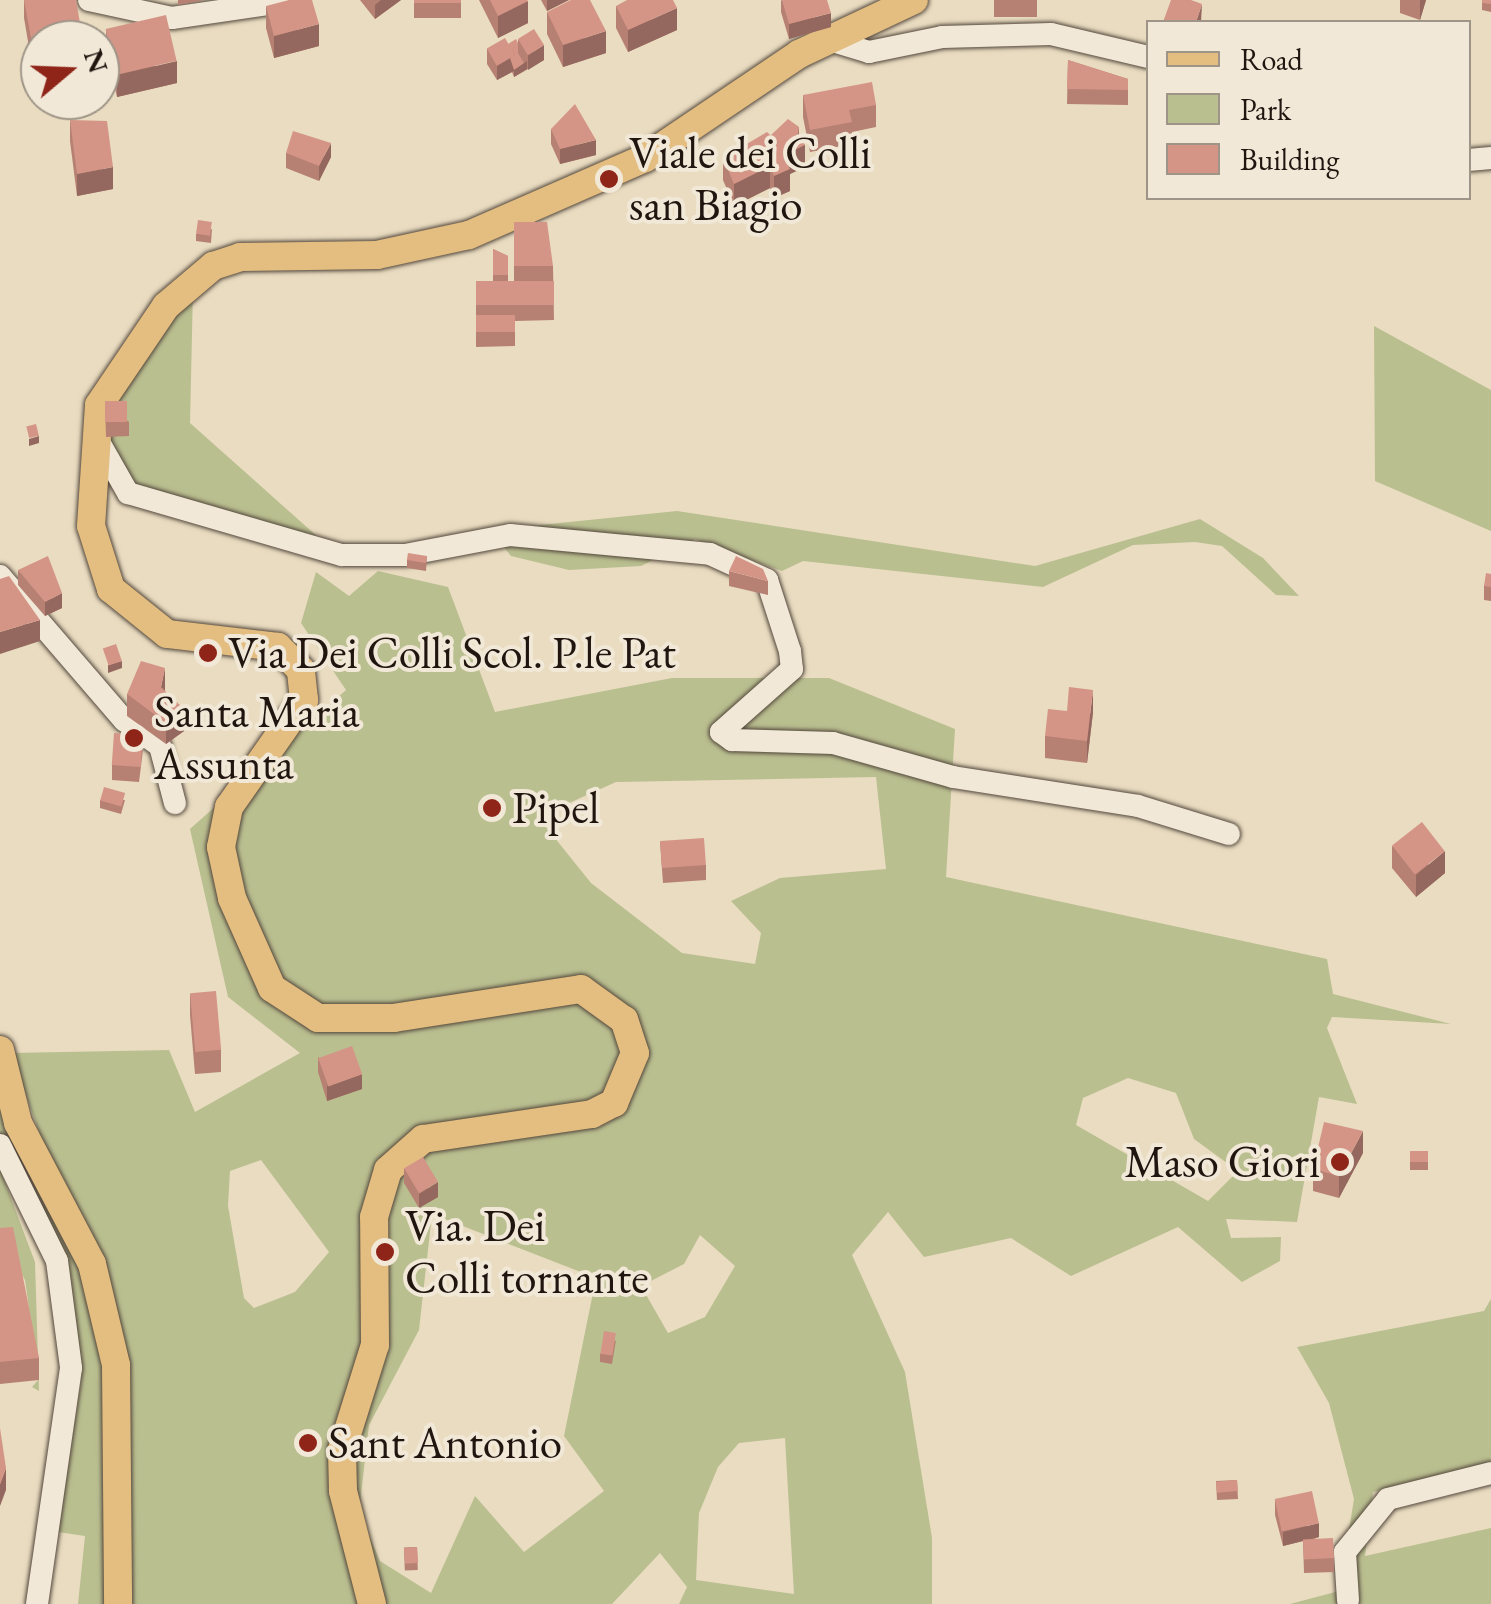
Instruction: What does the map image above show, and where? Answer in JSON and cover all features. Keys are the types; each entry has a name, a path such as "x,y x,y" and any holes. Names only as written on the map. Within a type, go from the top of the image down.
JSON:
{"main road":[{"path":"372,1604 343,1491 342,1450 375,1345 374,1217 388,1170 423,1139 592,1114 614,1102 635,1052 624,1020 581,989 394,1018 318,1018 272,988 232,898 221,848 230,807 304,700 301,670 278,648 167,634 111,589 90,526 92,432 116,370 178,293 213,266 240,257 377,256 469,235 645,158 826,40 914,0"},
{"path":"0,1050 18,1123 88,1253 116,1365 118,1604"}],"street":[{"path":"90,0 172,18 295,0"},
{"path":"826,40 869,52 942,38 1051,34 1146,57"},
{"path":"92,432 128,494 342,555 405,555 510,536 710,554 767,580 790,651 792,668 722,732 732,740 833,742 953,777 1138,806 1229,834"},
{"path":"0,576 124,720 160,746 175,803"},
{"path":"0,1146 57,1261 71,1368 37,1604"},
{"path":"1348,1600 1344,1552 1388,1498 1491,1473"}],"green space":[{"path":"193,289 190,423 319,538 120,484 105,416"},
{"path":"1374,326 1491,390 1491,531 1375,481"},
{"path":"677,511 1035,566 1200,519 1263,558 1299,596 1276,595 1222,546 1195,542 1133,545 1043,587 803,561 782,571 695,539 641,566 569,570 511,556 490,530"},
{"path":"378,571 448,587 495,712 672,678 829,678 955,729 946,877 1327,959 1333,994 1451,1024 1332,1017 1327,1028 1357,1104 1319,1097 1297,1222 1226,1219 1231,1238 1281,1237 1280,1261 1242,1282 1178,1227 1071,1276 1011,1238 924,1257 888,1212 852,1255 905,1372 932,1538 932,1604 679,1604 687,1587 660,1553 612,1604 128,1604 129,1385 11,1053 169,1050 195,1112 300,1053 228,997 190,829 346,690 301,623 316,572 349,596","holes":["876,777 886,869 780,878 731,901 761,933 755,964 682,953 591,883 538,817 616,782","1128,1078 1176,1093 1194,1139 1238,1171 1208,1201 1076,1125 1083,1098","261,1160 329,1252 295,1292 254,1308 244,1298 228,1206 230,1171","432,1214 596,1278 564,1436 604,1491 524,1552 475,1496 431,1593 380,1561 359,1512 369,1425 419,1330","700,1235 735,1266 705,1317 668,1333 641,1286 684,1264","785,1438 794,1594 696,1580 699,1513 718,1467 739,1443"]},
{"path":"0,1100 74,1242 107,1365 107,1604 78,1604 85,1536 58,1532 81,1381 66,1280 0,1136"},
{"path":"0,1169 35,1262 39,1376 25,1280 0,1235"},
{"path":"1491,1299 1491,1467 1373,1492 1365,1556 1491,1528 1491,1604 1290,1604 1339,1591 1354,1499 1329,1403 1297,1347 1484,1311"}],"building":[{"path":"24,0 76,0 79,20 28,20"},
{"path":"312,0 319,24 274,36 266,6"},
{"path":"461,0 461,3 414,3"},
{"path":"490,0 527,0 528,1 498,16"},
{"path":"571,0 590,0 606,31 563,45 547,12"},
{"path":"627,0 673,0 677,8 628,30 616,6"},
{"path":"782,0 827,0 831,13 789,24"},
{"path":"1171,0 1202,4 1197,20 1164,20"},
{"path":"166,15 177,61 120,74 120,26"},
{"path":"534,29 544,45 528,55 518,39"},
{"path":"505,38 515,55 497,66 487,48"},
{"path":"516,39 524,63 514,70 510,58 515,55 508,44"},
{"path":"1068,60 1128,79 1128,90 1067,89"},
{"path":"872,82 876,105 849,110 852,122 810,130 803,95"},
{"path":"575,104 596,140 560,149 551,129"},
{"path":"788,119 799,127 798,136 779,143 770,136"},
{"path":"70,120 107,121 113,167 77,174"},
{"path":"293,131 331,143 319,166 286,153"},
{"path":"767,132 779,143 797,135 805,145 784,155 790,169 774,176 770,166 734,184 723,158"},
{"path":"198,220 212,222 210,236 196,234"},
{"path":"514,222 547,222 553,266 514,266"},
{"path":"493,249 508,256 508,275 493,275"},
{"path":"476,281 554,281 554,305 476,305"},
{"path":"476,315 515,315 515,332 476,332"},
{"path":"105,401 127,401 127,422 105,422"},
{"path":"36,424 39,436 29,438 26,426"},
{"path":"408,553 427,556 426,563 407,560"},
{"path":"48,556 62,593 45,602 18,570"},
{"path":"736,556 763,569 768,581 729,571"},
{"path":"1486,573 1491,574 1491,587 1484,586"},
{"path":"9,576 40,620 0,632 0,579"},
{"path":"116,644 122,661 109,666 103,649"},
{"path":"141,661 165,668 161,687 184,709 166,723 127,694"},
{"path":"1069,687 1093,690 1087,741 1045,736 1048,709 1067,711"},
{"path":"114,733 143,735 141,767 112,765"},
{"path":"104,787 125,793 121,807 100,800"},
{"path":"1422,822 1445,851 1415,875 1392,845"},
{"path":"704,838 706,865 662,868 660,841"},
{"path":"216,991 221,1050 195,1052 190,993"},
{"path":"352,1046 362,1074 328,1087 318,1058"},
{"path":"1324,1122 1363,1131 1339,1176 1313,1169"},
{"path":"1410,1151 1428,1151 1428,1162 1410,1162"},
{"path":"423,1157 438,1182 419,1193 404,1168"},
{"path":"13,1227 39,1358 0,1362 0,1228"},
{"path":"604,1331 616,1333 612,1356 600,1354"},
{"path":"0,1428 6,1468 0,1484"},
{"path":"1237,1480 1238,1491 1217,1493 1216,1482"},
{"path":"1312,1491 1319,1523 1282,1531 1275,1499"},
{"path":"1333,1538 1334,1558 1304,1560 1303,1540"},
{"path":"417,1547 418,1563 405,1564 404,1548"}],"place":[{"name":"Viale dei Colli san Biagio","path":"609,179"},
{"name":"Via Dei Colli Scol. P.le Pat","path":"208,653"},
{"name":"Santa Maria Assunta","path":"134,738"},
{"name":"Pipel","path":"492,808"},
{"name":"Maso Giori","path":"1340,1162"},
{"name":"Via. Dei Colli tornante","path":"385,1252"},
{"name":"Sant Antonio","path":"308,1443"}]}
